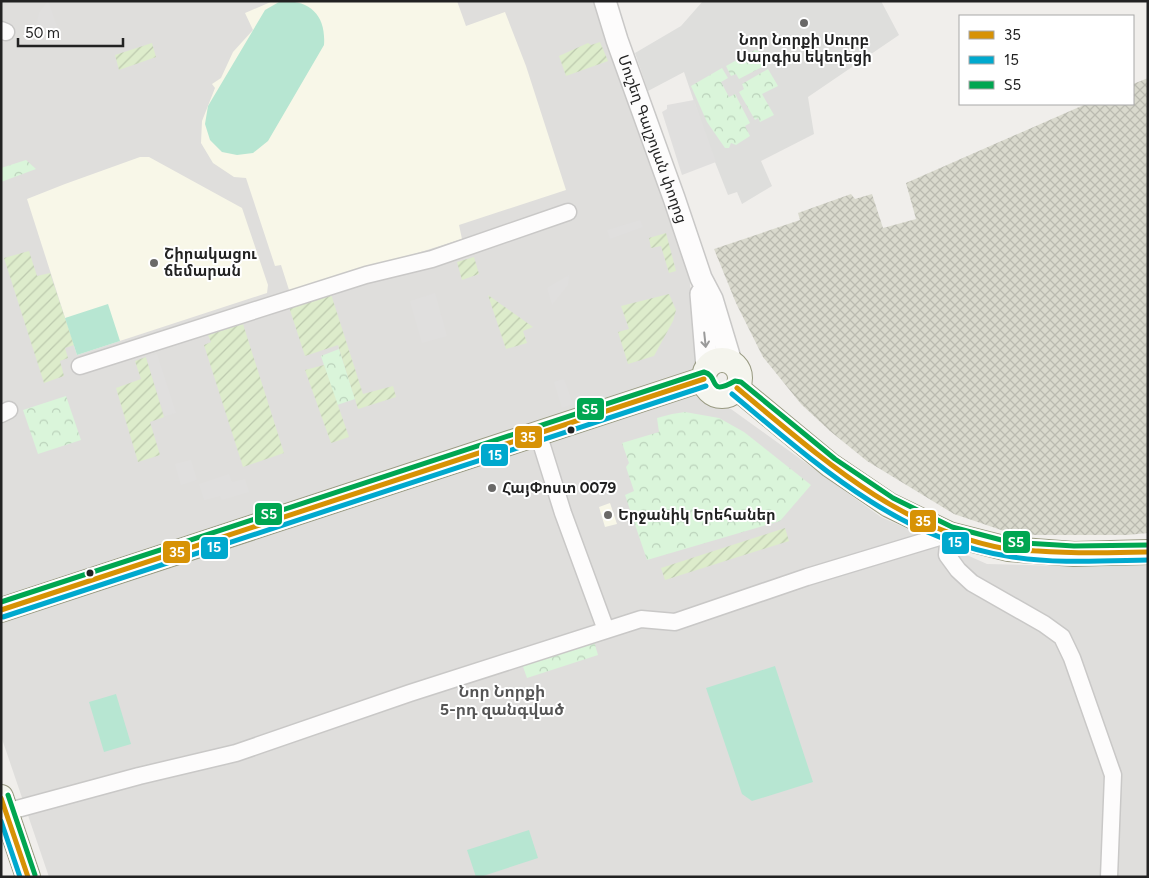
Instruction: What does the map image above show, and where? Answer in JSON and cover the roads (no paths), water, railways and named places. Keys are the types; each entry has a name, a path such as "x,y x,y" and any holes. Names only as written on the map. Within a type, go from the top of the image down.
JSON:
{"main road":[{"path":"1,610 538,433 706,373 714,362 720,360 731,362 738,371 740,376 737,388 728,395 716,395 710,392 706,373"},
{"path":"737,388 830,465 889,505 948,534 1008,549 1074,554 1148,552"},
{"path":"4,804 28,877"}],"street":[{"name":"Մուշեղ Գալշոյան փողոց","path":"605,1 701,278 712,299 731,362"},
{"path":"80,366 366,275 432,259 568,212"},
{"name":"Մուշեղ Գալշոյան փողոց","path":"701,278 706,373"},
{"path":"538,433 563,513 606,630"},
{"path":"4,804 139,776 236,753 410,693 641,619 675,622 816,574 948,534 947,555 958,570 972,583 1044,624 1062,637 1072,658 1113,775 1109,877"}],"place":[{"name":"Նոր Նորքի Սուրբ Սարգիս եկեղեցի","path":"804,23"},
{"name":"Շիրակացու ճեմարան","path":"154,263"},
{"name":"ՀայՓոստ 0079","path":"492,488"},
{"name":"Երջանիկ Երեհաներ","path":"608,515"}],"district":[{"name":"Նոր Նորքի 5-րդ զանգված","path":"502,700"}]}
